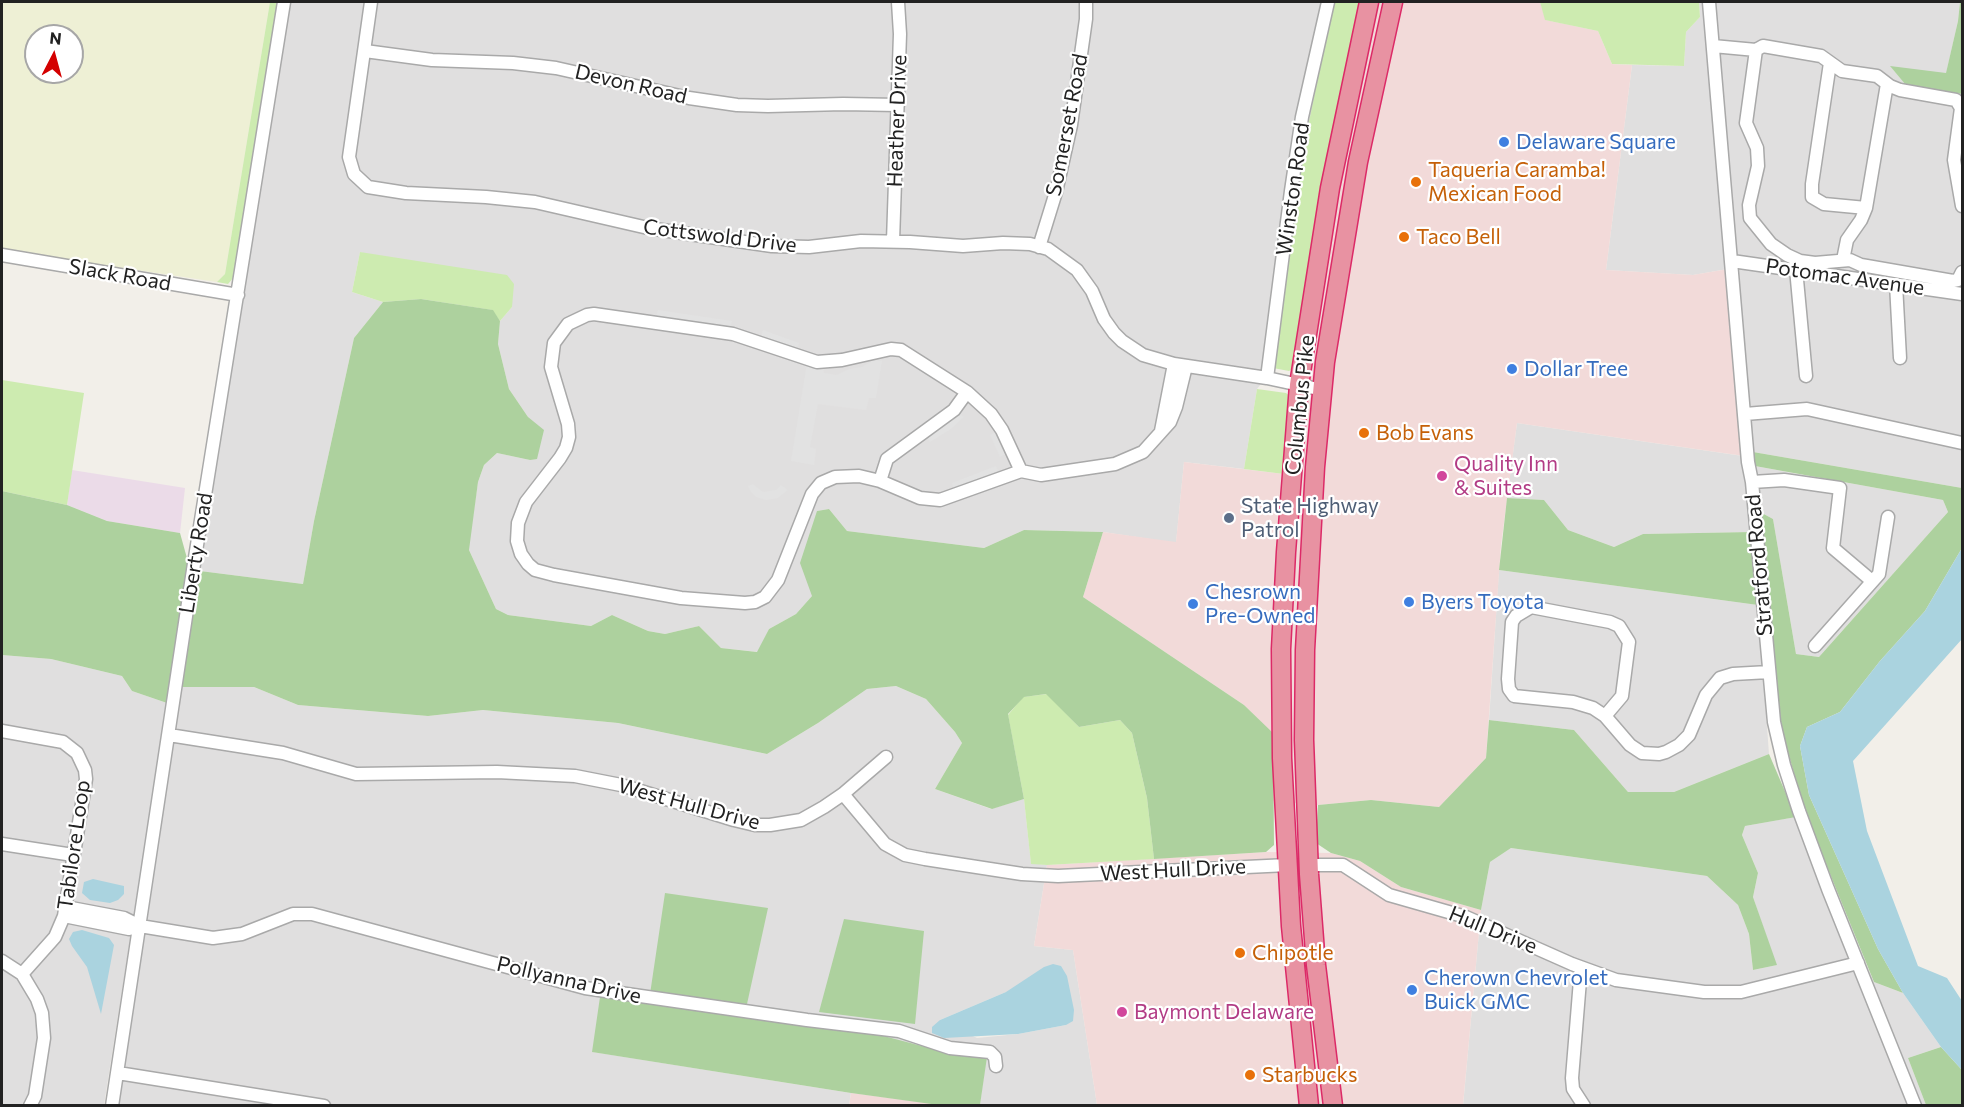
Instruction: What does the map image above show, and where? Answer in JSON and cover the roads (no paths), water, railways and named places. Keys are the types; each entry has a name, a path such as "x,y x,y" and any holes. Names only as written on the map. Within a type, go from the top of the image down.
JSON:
{"highway":[{"name":"Columbus Pike","path":"1309,1106 1291,926 1282,758 1281,648 1299,385 1330,188 1370,2"},
{"name":"Columbus Pike","path":"1333,1106 1318,985 1309,865 1304,678 1314,495 1325,362 1358,162 1393,2"},
{"path":"1282,758 1292,771 1298,850 1301,858 1309,865"},
{"path":"1288,865 1299,880 1309,975 1318,985"}],"street":[{"name":"Liberty Road","path":"112,1106 195,559 284,2"},
{"name":"Cottswold Drive","path":"371,2 349,157 354,174 368,187 406,193 536,202 648,228 772,246 809,247 861,241 963,246 1022,244 1039,247 1048,249 1077,270 1092,291 1104,318 1122,341 1143,355 1180,365 1267,378 1323,390"},
{"name":"Heather Drive","path":"892,242 901,27 898,2"},
{"name":"Somerset Road","path":"1039,247 1056,192 1069,136 1084,37 1086,2"},
{"name":"Winston Road","path":"1267,378 1302,117 1328,2"},
{"name":"Stratford Road","path":"1709,2 1748,462 1752,482 1774,722 1793,795 1915,1106"},
{"path":"1713,46 1756,50 1763,46 1812,54 1821,56 1842,71 1877,76 1900,90 1956,100 1961,108 1954,160 1962,206"},
{"path":"1756,50 1746,123 1755,141 1758,155 1755,186 1749,205 1750,218 1767,239 1786,255 1800,261 1828,264 1850,260 1898,278 1953,281 1958,280 1962,272"},
{"name":"Devon Road","path":"365,51 432,60 513,63 556,68 595,75 678,96 737,105 898,105"},
{"path":"1830,63 1812,197 1824,204 1866,208"},
{"path":"1843,260 1847,240 1861,220 1866,208 1887,84"},
{"path":"1728,217 1750,218"},
{"name":"Slack Road","path":"2,255 238,295"},
{"name":"Potomac Avenue","path":"1732,261 1898,278 1960,294"},
{"path":"1796,269 1806,376"},
{"path":"1898,278 1900,358"},
{"path":"1021,471 997,422 978,401 906,353 896,349 842,360 817,362 745,337 594,314 573,321 557,337 552,350 551,367 568,424 568,443 560,458 526,502 518,523 517,541 521,554 528,564 535,570 554,575 681,598 755,602 765,597 775,585 812,494 818,486 829,479 859,476 880,480 920,498 940,500 1021,471 1041,475 1115,464 1143,452 1161,433 1173,415 1180,365"},
{"path":"880,480 886,459 954,410 967,392"},
{"path":"1745,414 1807,409 1962,443"},
{"path":"1752,482 1784,480 1839,488 1833,548 1872,581"},
{"path":"1291,494 1314,495"},
{"path":"1815,646 1879,574 1888,517"},
{"path":"1605,716 1622,696 1629,642 1619,626 1545,608 1531,607 1516,616 1512,622 1508,679 1509,688 1514,696 1583,704 1593,708 1605,716 1642,753 1666,753 1689,735 1706,695 1720,678 1733,674 1769,672"},
{"name":"Tabilore Loop","path":"2,730 63,742 77,753 82,761 86,779 65,912 55,937 22,974"},
{"name":"West Hull Drive","path":"169,735 283,753 356,774 497,772 574,776 621,785 755,825 777,825 801,820 843,794 885,844 905,855 1022,874 1058,876 1288,865"},
{"path":"843,794 886,757"},
{"path":"2,844 73,855"},
{"name":"Hull Drive","path":"1309,865 1343,865 1389,895 1466,917 1581,968 1616,980 1722,993 1753,990 1858,963"},
{"path":"65,912 129,929 140,926"},
{"name":"Pollyanna Drive","path":"140,926 219,938 242,934 293,914 312,914 585,988 899,1031 950,1048 990,1052 995,1057 996,1066"},
{"path":"2,961 22,974 37,999 44,1025 44,1038 34,1096 30,1106"},
{"path":"1581,968 1572,1078 1573,1089 1584,1106"},
{"path":"118,1073 324,1106"}],"water":[{"path":"1962,548 1962,639 1853,761 1867,831 1918,966 1947,978 1962,1001 1962,1070 1941,1047 1903,993 1878,949 1809,795 1800,746 1807,727 1840,712 1880,661 1925,611"},
{"path":"93,879 124,886 124,894 118,900 110,903 90,900 82,893 84,882"},
{"path":"82,930 109,938 114,945 101,1014 87,967 69,939 73,932"},
{"path":"1053,964 1061,966 1067,976 1074,1010 1073,1021 1066,1025 1018,1034 944,1038 932,1033 932,1027 940,1020 1006,992 1044,967"}],"place":[{"name":"Delaware Square","path":"1504,142"},
{"name":"Taqueria Caramba! Mexican Food","path":"1416,182"},
{"name":"Taco Bell","path":"1404,237"},
{"name":"Dollar Tree","path":"1512,369"},
{"name":"Bob Evans","path":"1364,433"},
{"name":"Quality Inn & Suites","path":"1442,476"},
{"name":"State Highway Patrol","path":"1229,518"},
{"name":"Byers Toyota","path":"1409,602"},
{"name":"Chesrown Pre-Owned","path":"1193,604"},
{"name":"Chipotle","path":"1240,953"},
{"name":"Cherown Chevrolet Buick GMC","path":"1412,990"},
{"name":"Baymont Delaware","path":"1122,1012"},
{"name":"Starbucks","path":"1250,1075"}]}
